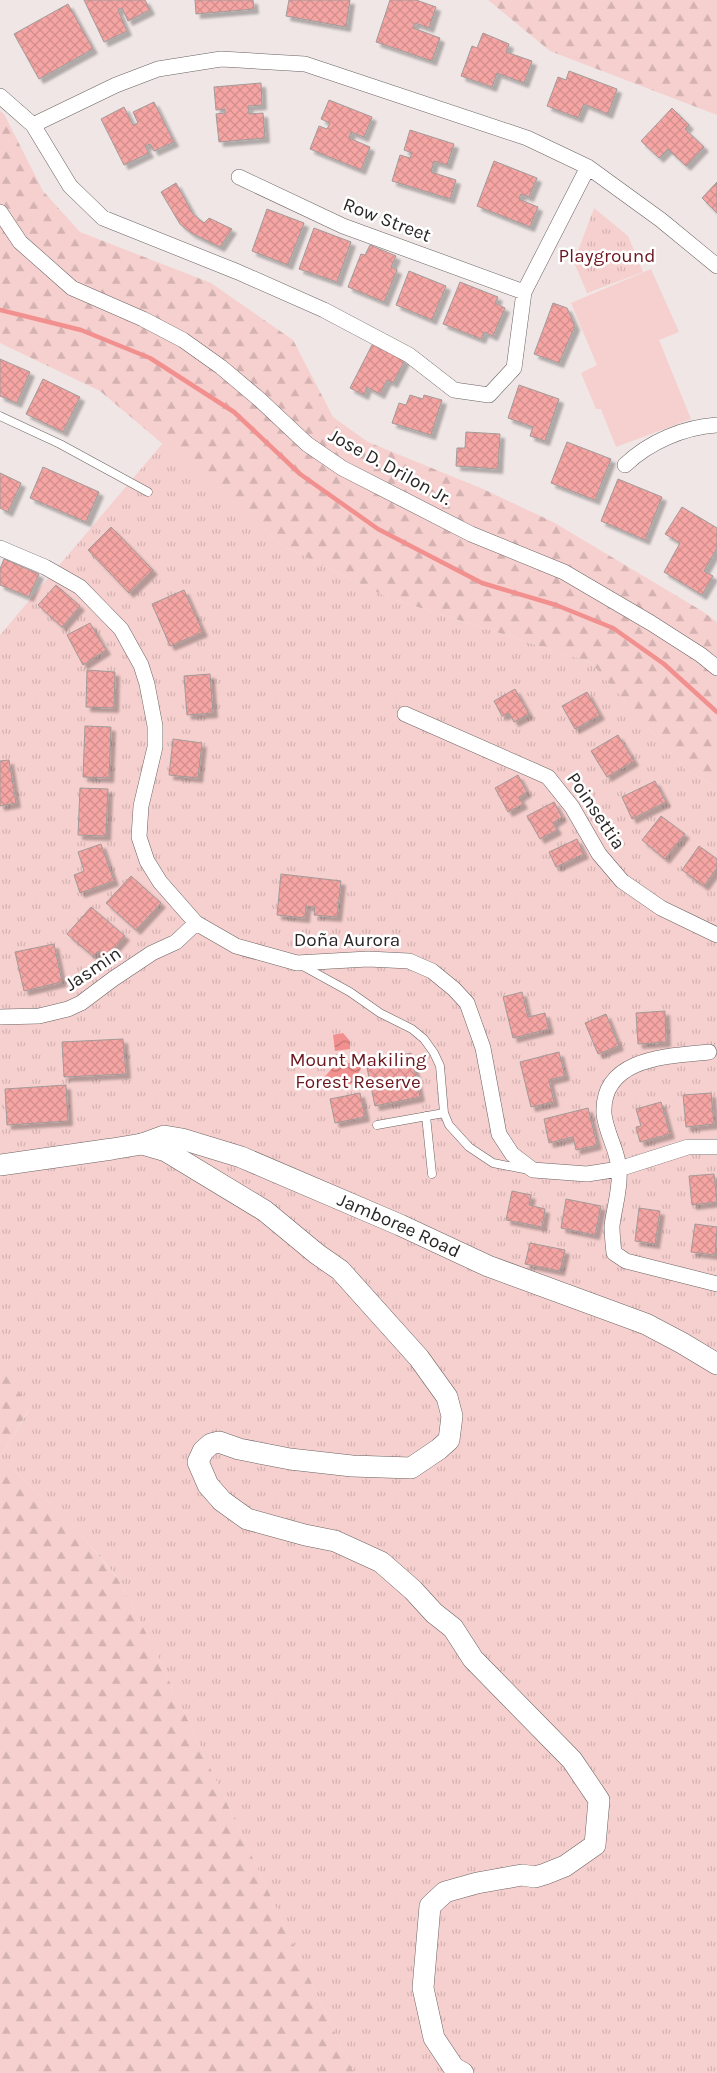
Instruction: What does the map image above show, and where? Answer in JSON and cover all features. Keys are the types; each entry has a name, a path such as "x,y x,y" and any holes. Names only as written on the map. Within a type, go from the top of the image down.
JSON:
{"street":[{"path":"33,124 116,85 158,69 222,59 305,64 527,138 588,167 661,220 717,266"},
{"path":"0,96 33,124 70,186 103,218 238,272 324,310 409,355 454,390 489,395 514,368 524,292 588,167"},
{"name":"Row Street","path":"239,177 343,226 524,292"},
{"name":"Jose D. Drilon Jr.","path":"0,212 20,242 72,288 143,319 183,340 221,367 307,444 342,468 470,534 564,572 659,628 701,655 717,668"},
{"path":"625,465 639,452 671,436 701,426 717,425"},
{"name":"Doña Aurora","path":"0,548 45,567 80,587 120,629 141,665 156,726 155,747 141,806 139,837 147,861 160,882 196,923 236,946 297,963 368,959 409,960 432,971 454,989 467,1003 483,1048 499,1134 512,1154 533,1170"},
{"name":"Poinsettia","path":"405,714 548,776 572,807 599,854 622,881 661,908 717,935"},
{"name":"Jasmin","path":"0,1017 39,1016 74,1006 152,953 176,942 196,923"},
{"path":"709,1052 656,1058 626,1069 614,1080 606,1098 604,1114 619,1169 612,1228 614,1253 626,1260 717,1284"},
{"name":"Jamboree Road","path":"0,1165 142,1144 164,1136 182,1139 241,1157 312,1186 488,1266 646,1324 717,1364"},
{"path":"142,1144 166,1151 265,1211 317,1254 340,1270 419,1358 447,1397 452,1416 449,1440 411,1468 352,1466 290,1459 239,1449 219,1442 211,1444 203,1451 198,1462 208,1485 222,1501 247,1519 335,1541 381,1562 396,1574 434,1613 454,1628 473,1659 572,1760 599,1800 594,1845 565,1866 535,1876 522,1875 477,1883 445,1892 430,1906 423,1988 434,2038 454,2068 463,2073"},
{"path":"533,1170 587,1174 619,1169 688,1148 717,1146"}],"lane":[{"path":"0,416 60,444 148,492"},
{"path":"297,963 350,992 380,1013 412,1029 424,1039 440,1066 444,1113 449,1125 470,1147 494,1163 517,1169 533,1170"},
{"path":"377,1125 444,1113"},
{"path":"426,1116 432,1174"}],"green space":[{"path":"488,0 717,0 717,115 550,51"},
{"path":"0,111 4,114 43,191 80,232 211,283 293,340 333,417 368,442 483,489 553,522 702,611 717,622 717,787 686,770 590,662 389,598 284,546 100,391 0,343"},
{"name":"Playground","path":"594,208 628,236 643,272 587,293 574,262"},
{"path":"651,269 679,332 659,340 691,419 616,447 601,409 596,409 581,373 597,365 571,303"},
{"name":"Mount Makiling Forest Reserve","path":"163,443 284,546 389,598 590,662 686,770 717,787 717,2073 354,2073 152,1644 117,1577 73,1525 0,1458 29,1410 0,1356 0,635"},
{"path":"0,1269 35,1399 0,1458"},
{"path":"0,1458 73,1525 118,1579 152,1644 354,2073 0,2073"}],"water":[{"path":"343,1033 350,1041 350,1049 335,1051 333,1035"},
{"path":"355,1062 361,1069 351,1084 330,1088 321,1081 335,1065"}],"building":[{"path":"84,0 145,0 150,10 128,21 122,8 118,10 127,31 104,42"},
{"path":"195,0 253,0 254,9 196,14"},
{"path":"289,0 350,0 346,27 286,16"},
{"path":"390,0 416,0 436,7 429,28 415,23 413,28 440,38 432,61 376,42"},
{"path":"68,4 93,49 39,79 14,34"},
{"path":"483,33 509,44 506,52 532,61 524,83 497,73 492,87 461,76 472,46 477,48"},
{"path":"569,71 617,89 608,114 584,104 578,118 547,106 558,77 566,80"},
{"path":"261,83 262,105 248,106 249,114 263,113 265,138 219,142 216,114 225,113 225,109 216,110 214,87"},
{"path":"329,100 372,117 364,137 351,132 349,138 370,147 361,170 310,149 319,126 327,129 330,123 321,119"},
{"path":"154,102 174,142 154,151 150,144 145,146 149,153 124,165 101,119 124,107 133,125 138,123 133,112"},
{"path":"672,108 689,125 685,129 704,147 686,166 668,149 659,158 641,141"},
{"path":"410,130 454,144 447,165 434,161 431,172 456,180 450,199 392,181 400,155 410,158 412,153 404,150"},
{"path":"494,161 537,178 529,197 521,194 519,199 538,207 530,227 477,206"},
{"path":"717,182 717,213 702,198"},
{"path":"176,183 193,214 204,223 209,218 232,229 220,247 191,233 180,224 161,192"},
{"path":"267,209 304,223 288,265 252,251"},
{"path":"314,228 351,242 337,282 299,269"},
{"path":"370,245 396,256 391,267 397,270 384,302 348,287 361,254 365,255"},
{"path":"409,271 446,286 432,320 396,305"},
{"path":"460,282 498,297 495,303 505,308 493,336 484,332 481,339 443,324"},
{"path":"553,303 567,308 575,326 559,363 534,354"},
{"path":"373,343 405,360 393,383 387,380 380,394 367,387 364,395 350,388"},
{"path":"0,359 30,372 17,403 0,396"},
{"path":"43,379 80,397 63,432 26,414"},
{"path":"519,385 559,399 545,441 530,436 533,427 508,418"},
{"path":"410,395 423,399 424,395 442,400 431,435 392,423 399,403 406,405"},
{"path":"466,432 500,434 498,469 456,466 457,448 465,448"},
{"path":"567,442 611,459 595,500 551,483"},
{"path":"43,467 99,492 86,522 30,498"},
{"path":"0,473 21,483 8,512 0,508"},
{"path":"618,479 662,497 645,540 601,521"},
{"path":"682,507 717,528 717,548 704,571 713,576 702,595 664,572 680,543 665,534"},
{"path":"111,527 153,570 129,593 88,550"},
{"path":"4,559 39,574 29,597 0,585 0,569"},
{"path":"56,585 80,606 62,627 38,605"},
{"path":"184,590 203,632 170,646 152,604"},
{"path":"90,623 106,650 83,665 67,635"},
{"path":"87,670 115,672 114,708 86,707"},
{"path":"210,674 213,713 187,715 184,676"},
{"path":"515,689 529,714 514,722 509,713 502,716 494,701"},
{"path":"587,692 600,715 575,729 562,706"},
{"path":"85,726 111,727 109,778 83,777"},
{"path":"618,735 634,761 607,777 591,751"},
{"path":"173,739 202,743 198,778 169,775"},
{"path":"9,760 16,803 0,806 0,761"},
{"path":"518,775 527,792 519,797 523,804 508,812 495,788"},
{"path":"655,781 666,802 632,819 622,797"},
{"path":"80,788 108,789 106,836 78,835"},
{"path":"554,802 562,817 553,823 557,830 540,839 527,816"},
{"path":"661,816 685,834 665,859 642,840"},
{"path":"577,839 584,854 556,867 549,852"},
{"path":"101,844 114,881 80,893 74,875 84,871 78,852"},
{"path":"699,846 717,859 717,868 704,886 682,870"},
{"path":"281,874 341,881 337,917 314,915 315,907 306,906 305,918 277,915"},
{"path":"131,876 161,903 136,930 106,903"},
{"path":"91,907 125,936 106,958 98,951 93,956 67,934"},
{"path":"54,944 62,982 24,991 15,952"},
{"path":"522,992 528,1017 545,1013 549,1029 513,1038 503,997"},
{"path":"665,1011 666,1042 638,1044 636,1013"},
{"path":"606,1014 619,1046 598,1054 585,1023"},
{"path":"123,1039 126,1074 64,1077 62,1042"},
{"path":"559,1052 565,1076 549,1080 554,1102 531,1107 520,1062"},
{"path":"411,1053 420,1097 375,1106 366,1063"},
{"path":"66,1085 68,1121 7,1125 5,1089"},
{"path":"360,1093 365,1117 335,1123 330,1099"},
{"path":"711,1093 714,1124 686,1127 683,1095"},
{"path":"661,1102 670,1134 640,1142 636,1127 641,1126 636,1109"},
{"path":"588,1108 597,1145 576,1150 573,1137 549,1143 544,1119"},
{"path":"714,1174 717,1202 692,1205 689,1176"},
{"path":"512,1191 531,1195 529,1205 545,1209 542,1227 506,1220"},
{"path":"566,1199 601,1206 595,1235 561,1228"},
{"path":"639,1208 660,1211 655,1244 635,1241"},
{"path":"695,1224 717,1227 715,1255 691,1252"},
{"path":"530,1243 565,1250 560,1271 525,1264"}],"waterway":[{"path":"0,310 81,330 150,358 234,412 300,474 378,529 482,583 556,605 613,628 664,664 717,712"}]}
